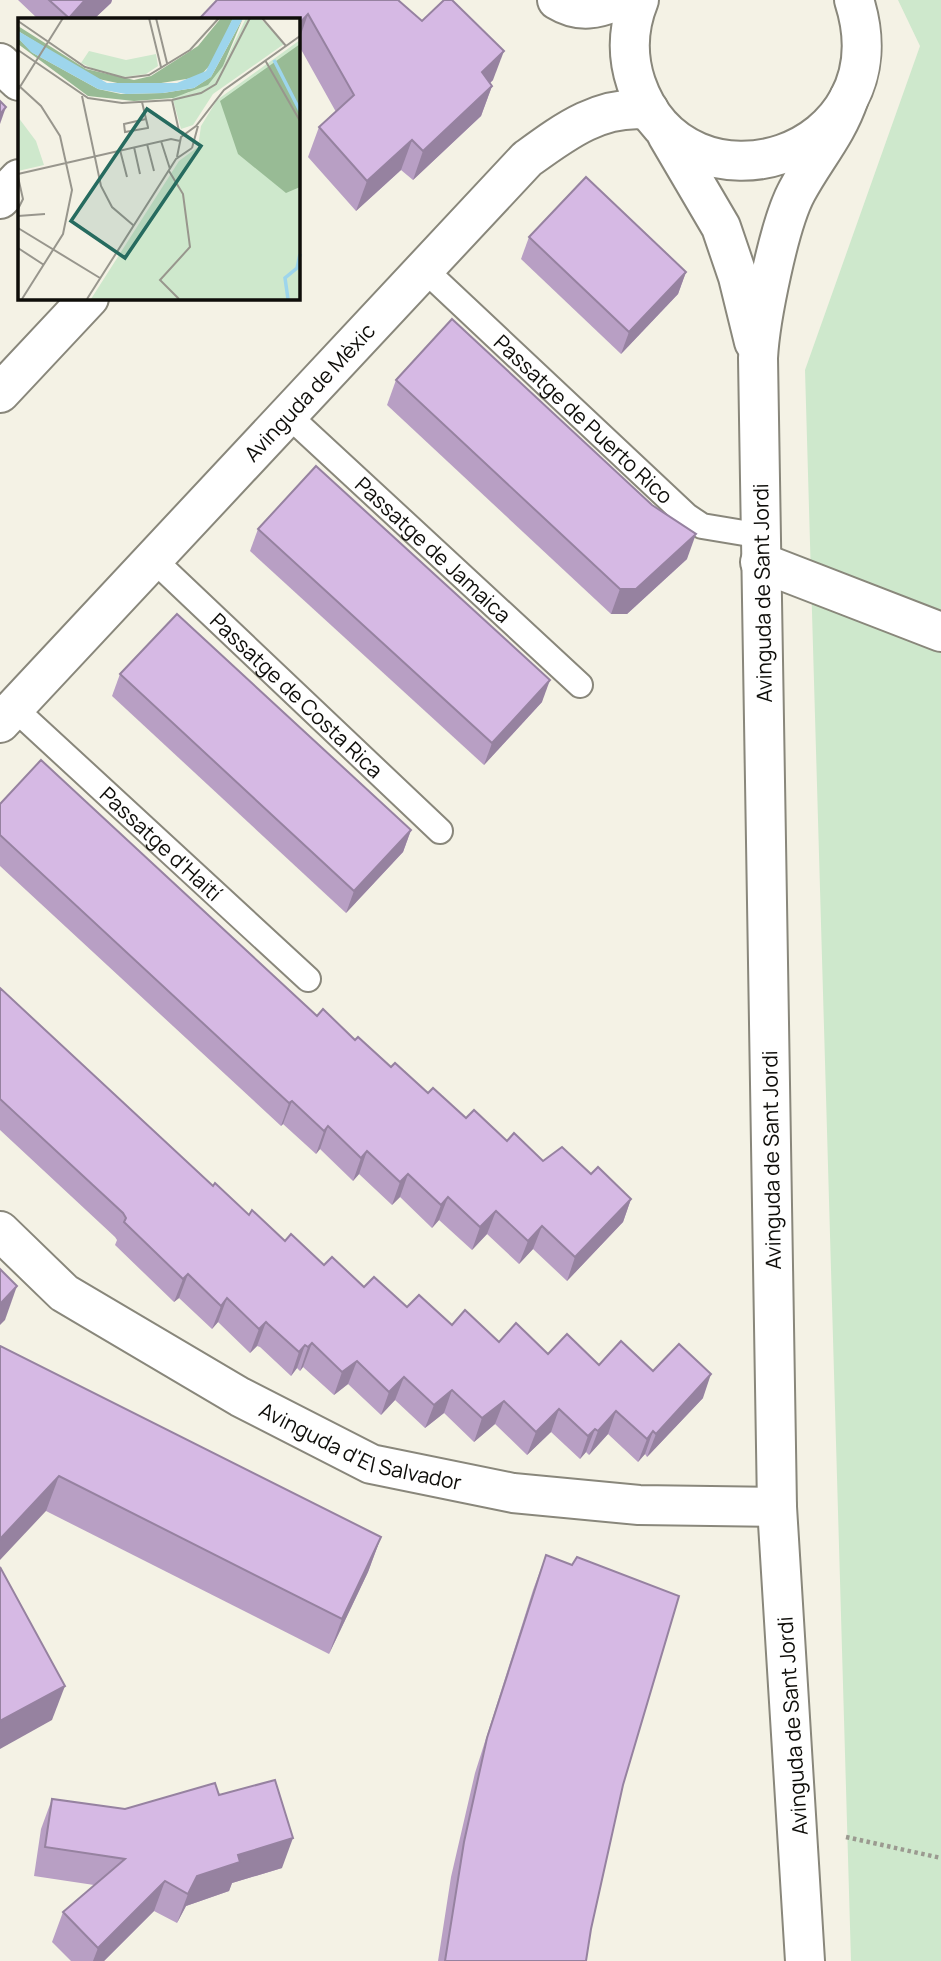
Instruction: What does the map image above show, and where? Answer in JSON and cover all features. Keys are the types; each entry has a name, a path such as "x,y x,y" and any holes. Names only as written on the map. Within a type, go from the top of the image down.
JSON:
{"main road":[{"path":"557,0 581,10 593,10 620,0"},
{"name":"Avinguda de Sant Jordi","path":"639,0 633,14 630,54 633,74 721,228 738,277 758,358"},
{"path":"655,116 683,143 710,156 730,160 765,159 801,147 822,133 844,110 849,98 862,59 862,29 854,0"},
{"path":"0,63 18,79"},
{"name":"Avinguda de Sant Jordi","path":"805,1961 777,1507 758,358 788,215 796,192 837,128 849,98"},
{"name":"Avinguda de Mèxic","path":"7,715 527,159 587,120 608,112 622,109 655,116"},
{"path":"0,199 18,180"},
{"path":"0,393 88,299"},
{"path":"761,549 941,632"},
{"name":"Avinguda d'El Salvador","path":"0,1231 64,1293 240,1397 371,1464 513,1493 639,1505 777,1507"}],"lane":[{"name":"Passatge de Puerto Rico","path":"424,269 687,516 702,526 761,549"},
{"name":"Passatge de Jamaica","path":"288,415 580,685"},
{"name":"Passatge de Costa Rica","path":"153,559 440,831"},
{"name":"Passatge d'Haití","path":"7,715 308,979"}],"path":[{"path":"798,1827 941,1858"}],"green space":[{"path":"898,0 941,0 941,1961 851,1961 805,370 920,46"}],"building":[{"path":"49,0 85,0 69,18"},
{"path":"217,0 398,0 422,21 444,0 452,0 504,51 482,72 492,86 423,151 412,140 367,181 319,127 354,95 308,14 299,24 299,18 200,18"},
{"path":"0,101 6,107 0,114"},
{"path":"586,177 686,272 629,332 529,237"},
{"path":"452,319 652,505 696,534 636,589 620,589 396,380"},
{"path":"316,466 550,680 492,743 258,529"},
{"path":"177,614 411,830 354,891 120,674"},
{"path":"41,760 317,1016 323,1009 355,1040 358,1037 391,1067 395,1063 428,1093 433,1088 466,1118 474,1110 507,1141 514,1133 543,1161 562,1147 591,1174 598,1167 631,1199 575,1257 542,1226 528,1241 496,1211 480,1227 448,1197 441,1205 408,1174 400,1182 367,1151 361,1158 328,1126 324,1131 292,1101 289,1103 0,835 0,804"},
{"path":"0,988 213,1186 215,1183 249,1215 252,1210 285,1241 291,1234 324,1265 332,1257 364,1287 374,1277 407,1307 419,1295 452,1325 465,1310 499,1342 516,1323 548,1354 567,1334 599,1365 621,1341 653,1371 679,1344 711,1374 656,1434 653,1431 647,1439 616,1411 598,1431 595,1429 588,1436 559,1409 536,1432 504,1401 482,1418 452,1390 434,1405 404,1377 389,1392 357,1361 342,1372 312,1343 308,1347 305,1345 299,1352 266,1322 259,1329 227,1298 221,1306 188,1274 183,1279 124,1222 126,1218 123,1213 0,1099"},
{"path":"0,1269 17,1286 0,1304"},
{"path":"0,1346 381,1537 342,1619 59,1476 0,1539"},
{"path":"546,1555 572,1565 577,1557 679,1596 623,1785 586,1961 445,1961 464,1842 487,1738"},
{"path":"0,1567 65,1686 0,1721"},
{"path":"275,1780 293,1838 238,1855 240,1862 197,1876 188,1894 165,1881 98,1948 63,1912 125,1859 45,1847 52,1799 125,1809 215,1783 219,1795"}]}
